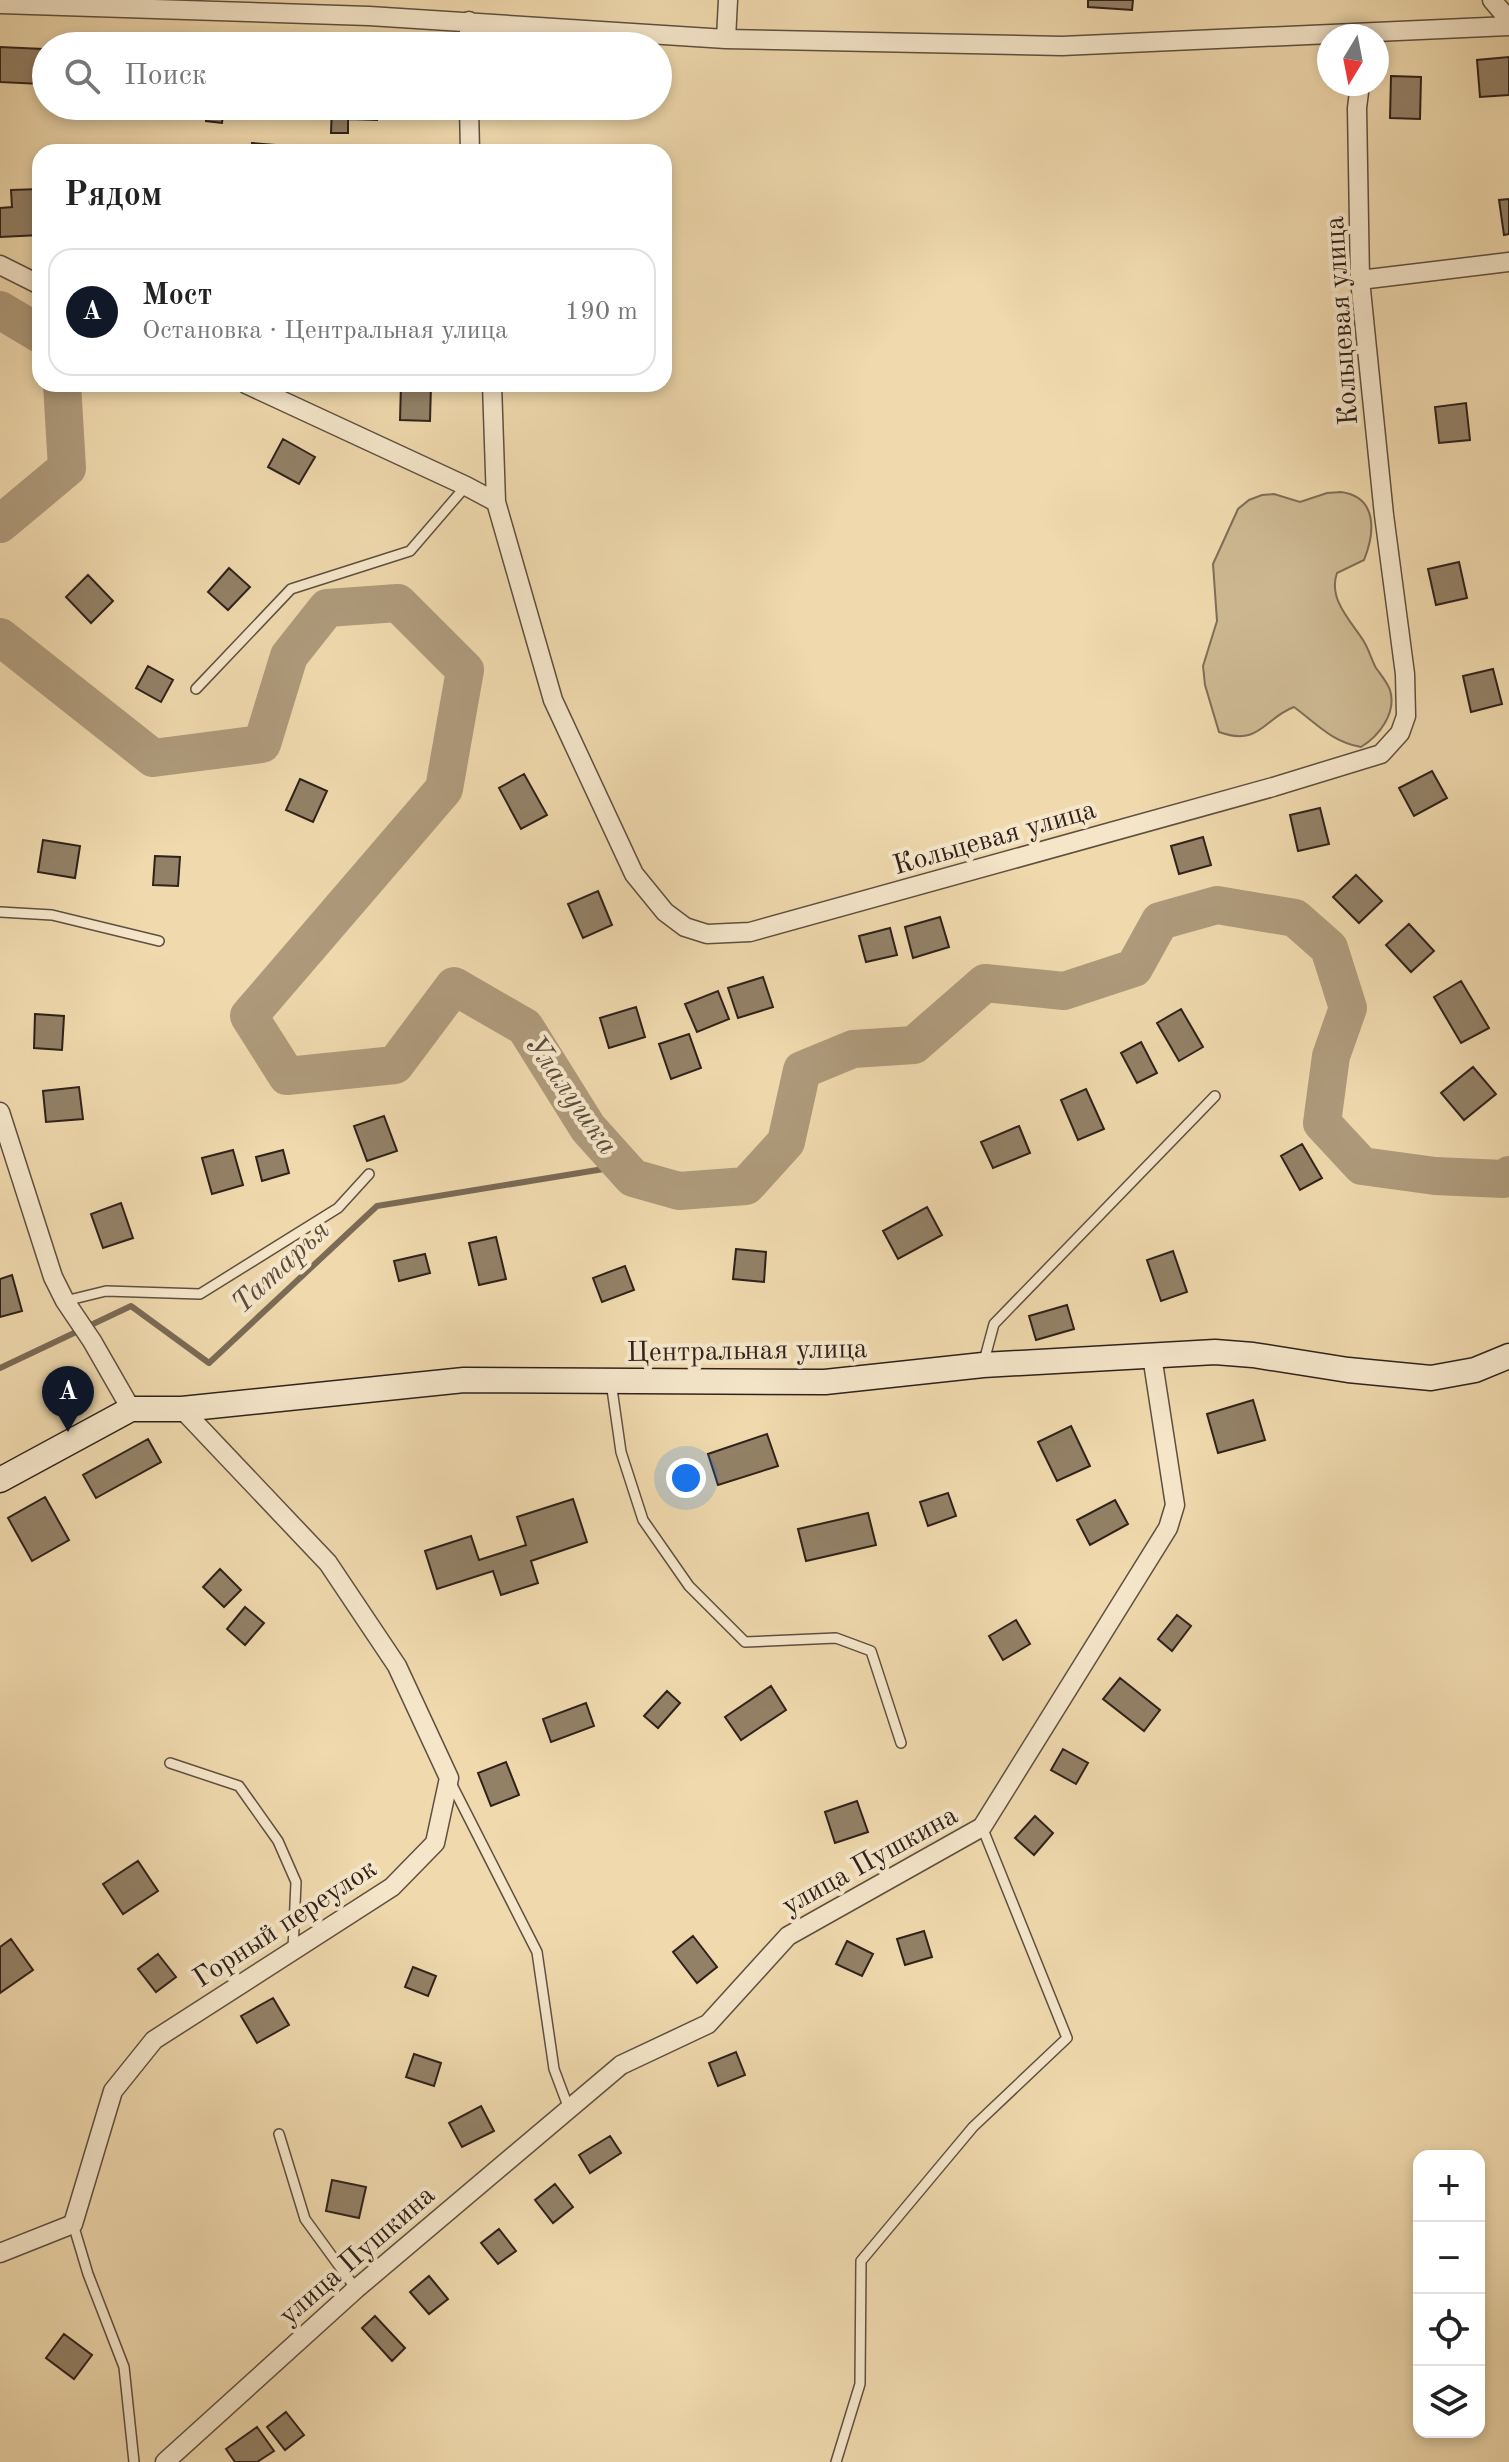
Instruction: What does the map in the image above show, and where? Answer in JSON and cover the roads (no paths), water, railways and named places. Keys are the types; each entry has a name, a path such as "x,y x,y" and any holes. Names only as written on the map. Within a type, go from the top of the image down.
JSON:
{"street":[{"path":"726,39 728,0"},
{"path":"1492,0 1509,20"},
{"path":"0,4 45,3 469,21 626,32"},
{"path":"469,21 469,32"},
{"path":"1389,34 1509,26"},
{"path":"672,35 1062,46 1317,37"},
{"name":"Кольцевая улица","path":"492,392 496,502 553,700 634,874 665,912 685,927 707,934 750,932 1273,787 1381,754 1400,733 1406,716 1405,674 1384,515 1360,280 1358,96"},
{"path":"469,120 470,144"},
{"path":"1360,280 1509,262"},
{"path":"0,265 32,281"},
{"path":"263,392 496,502"},
{"path":"0,1112 6,1144 53,1277 131,1409"},
{"name":"Центральная улица","path":"0,1480 131,1409 182,1409 464,1380 825,1382 983,1365 1228,1353 1431,1378 1475,1370 1509,1356"},
{"name":"улица Пушкина","path":"165,2462 356,2289 621,2065 708,2024 788,1936 982,1827 1168,1528 1175,1505 1152,1356"},
{"path":"182,1409 328,1563 397,1666 449,1778"},
{"name":"Горный переулок","path":"73,2224 113,2091 154,2040 392,1887 435,1843 449,1778"},
{"path":"0,2253 73,2224"}],"lane":[{"path":"196,689 291,589 410,551 466,486"},
{"path":"0,912 52,915 159,941"},
{"path":"983,1365 994,1324 1215,1096"},
{"path":"69,1307 106,1291 200,1294 338,1208 369,1174"},
{"path":"611,1382 621,1452 643,1520 689,1586 745,1642 836,1638 871,1651 901,1743"},
{"path":"170,1763 239,1786 278,1841 296,1882 293,1949"},
{"path":"449,1778 537,1952 554,2069 569,2109"},
{"path":"836,2462 860,2384 861,2261 973,2127 1067,2038 982,1827"},
{"path":"279,2134 305,2219 356,2289"},
{"path":"73,2224 88,2274 124,2367 134,2462"}],"waterway":[{"name":"Улалушка","path":"0,310 32,329"},
{"name":"Улалушка","path":"0,524 67,468 62,392"},
{"name":"Улалушка","path":"0,637 153,758 262,744 289,656 327,608 398,603 465,670 444,789 249,1016 287,1076 395,1065 454,986 525,1027 588,1128 633,1178 679,1191 746,1186 786,1142 802,1070 853,1049 914,1045 985,983 1064,991 1134,968 1160,921 1217,905 1295,918 1329,948 1348,1008 1331,1056 1322,1123 1362,1166 1435,1176 1504,1179 1509,1175"},
{"name":"Татарья","path":"0,1368 131,1306 209,1363 377,1206 622,1166"}],"place":[{"name":"Мост","path":"68,1432"}]}
